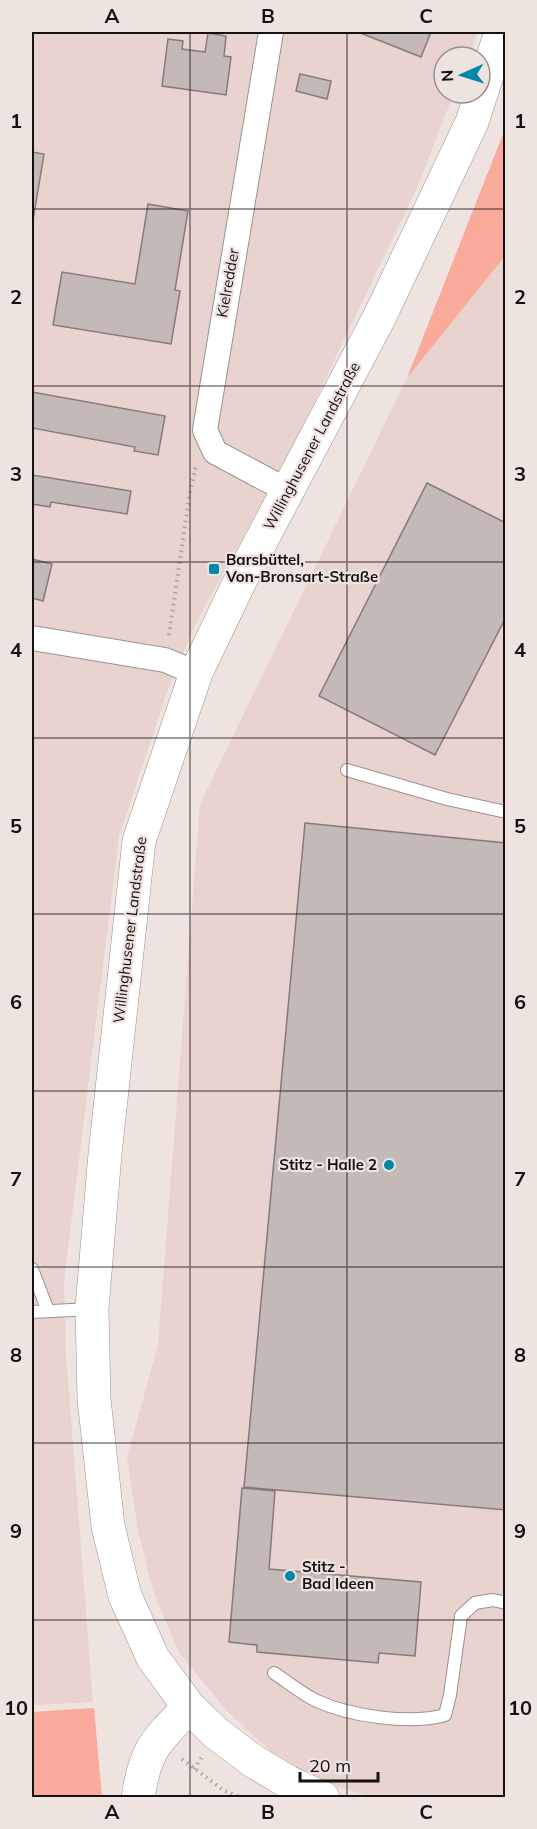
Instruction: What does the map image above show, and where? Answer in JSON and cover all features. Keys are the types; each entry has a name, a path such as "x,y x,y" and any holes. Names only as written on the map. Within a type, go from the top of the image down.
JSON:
{"main road":[{"name":"Willinghusener Landstraße","path":"323,1797 288,1782 253,1761 216,1733 189,1707 153,1658 129,1605 115,1564 100,1471 94,1399 92,1308 107,1132 139,842 196,673 241,579 380,316 472,122 501,32"},
{"path":"138,1797 145,1760 159,1738 189,1707"}],"street":[{"name":"Kielredder","path":"205,430 271,32"},
{"path":"205,430 215,452 288,491"},
{"path":"32,638 165,660 196,673"}],"lane":[{"path":"347,770 447,799 506,812"},
{"path":"32,1269 48,1311"},
{"path":"32,1312 92,1308"},
{"path":"274,1673 316,1700 350,1713 427,1720 445,1715 461,1616 475,1603 493,1600 506,1603"}],"path":[{"path":"165,660 189,498 205,430"},
{"path":"159,1738 223,1790 242,1797"}],"shaded area":[{"path":"32,32 478,32 473,45 432,45 432,105 449,105 416,190 297,438 195,625 167,692 119,836 64,1281 66,1355 93,1702 32,1705"},
{"path":"505,129 505,256 407,378"},
{"path":"505,256 505,1797 374,1798 313,1778 275,1756 226,1710 178,1651 152,1588 138,1530 127,1457 158,1345 200,804 407,378"},
{"path":"94,1708 102,1797 32,1797 32,1712"}],"building":[{"path":"358,32 431,32 421,57"},
{"path":"208,33 226,36 224,56 231,57 226,95 162,86 168,39 183,41 182,49 205,52"},
{"path":"300,74 331,81 327,99 296,91"},
{"path":"32,152 44,154 32,226"},
{"path":"148,204 188,211 175,290 180,291 171,344 53,325 62,272 135,284"},
{"path":"32,392 165,416 158,455 134,451 135,447 32,428"},
{"path":"32,475 131,491 127,514 51,502 50,507 32,504"},
{"path":"427,483 506,523 506,617 435,755 319,696"},
{"path":"32,559 52,564 43,601 32,598"},
{"name":"Stitz - Halle 2","path":"305,823 506,843 506,1510 244,1487"},
{"name":"Stitz - Bad Ideen","path":"242,1488 275,1491 269,1569 421,1582 415,1656 379,1653 378,1663 257,1652 257,1645 229,1642"}],"place":[{"name":"Barsbüttel, Von-Bronsart-Straße","path":"214,569"},
{"name":"Stitz - Halle 2","path":"389,1165"},
{"name":"Stitz - Bad Ideen","path":"290,1576"}]}
